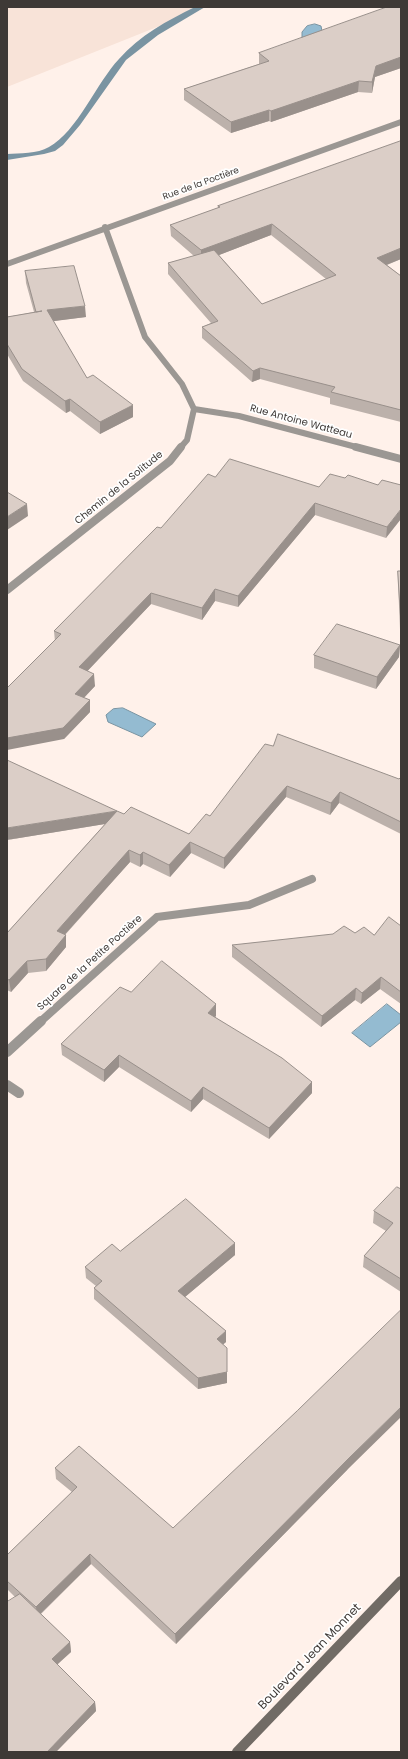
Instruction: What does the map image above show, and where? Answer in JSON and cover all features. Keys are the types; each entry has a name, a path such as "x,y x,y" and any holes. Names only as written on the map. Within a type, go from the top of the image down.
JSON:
{"main road":[{"name":"Boulevard Jean Monnet","path":"237,1752 401,1580"}],"street":[{"name":"Rue de la Poctière","path":"7,264 401,122"},
{"path":"105,228 145,337 182,384 194,409"},
{"name":"Rue Antoine Watteau","path":"194,409 239,416 401,460"},
{"name":"Chemin de la Solitude","path":"7,590 170,461 187,440 194,409"},
{"name":"Square de la Petite Poctière","path":"7,1052 157,917 249,905 312,879"},
{"path":"7,1085 19,1093"}],"shaded area":[{"path":"7,7 207,7 7,87"}],"water":[{"path":"315,24 321,26 322,31 306,42 302,38 302,32 307,26"},
{"path":"123,708 156,724 142,737 108,722 106,715 113,709"},
{"path":"387,1004 401,1015 401,1022 370,1047 352,1033"}],"building":[{"path":"387,7 401,7 401,57 376,66 372,82 359,81 271,111 269,110 231,122 184,89 269,61 259,53"},
{"path":"401,141 401,248 377,258 401,276 401,410 331,392 335,387 260,368 253,371 202,327 218,321 168,263 214,250 262,304 336,275 272,224 201,250 170,225 220,207 218,206"},
{"path":"74,266 85,306 47,310 87,378 93,375 133,405 100,422 70,399 65,401 22,369 7,344 7,317 42,311 36,312 25,271"},
{"path":"230,459 319,487 330,474 345,478 348,475 378,485 382,480 401,485 401,509 387,527 315,503 238,596 215,589 202,608 151,593 79,667 94,674 75,694 90,700 63,728 7,738 7,688 61,634 54,631 157,527 161,528 208,474 215,477"},
{"path":"7,492 27,504 7,517"},
{"path":"398,571 401,571 401,623"},
{"path":"337,624 400,645 377,677 314,655"},
{"path":"278,734 399,779 401,777 401,822 340,792 331,803 287,786 224,858 190,842 169,865 143,852 140,855 129,850 57,931 66,935 46,959 27,961 9,980 7,979 7,933 117,811 124,814 131,807 189,834 206,814 210,816 265,744 273,746"},
{"path":"7,760 117,811 7,828"},
{"path":"389,917 401,926 401,992 381,977 362,993 356,988 322,1016 232,945 333,934 344,926 355,933 364,927 374,935"},
{"path":"162,961 216,1004 208,1013 282,1058 312,1082 269,1128 203,1087 191,1101 119,1055 104,1070 61,1044 120,987 131,992"},
{"path":"397,1187 401,1189 401,1279 364,1256 393,1223 374,1211"},
{"path":"186,1199 235,1243 178,1291 226,1331 217,1339 227,1348 227,1372 198,1378 94,1288 102,1281 85,1267 112,1244 120,1251"},
{"path":"401,1310 401,1407 175,1634 90,1554 36,1607 7,1581 7,1555 77,1487 55,1468 79,1446 173,1528"},
{"path":"20,1594 70,1642 52,1659 95,1702 47,1752 7,1752 7,1602"}],"waterway":[{"path":"7,157 41,152 52,149 60,143 77,123 123,59 155,33 179,18 201,7"}]}
